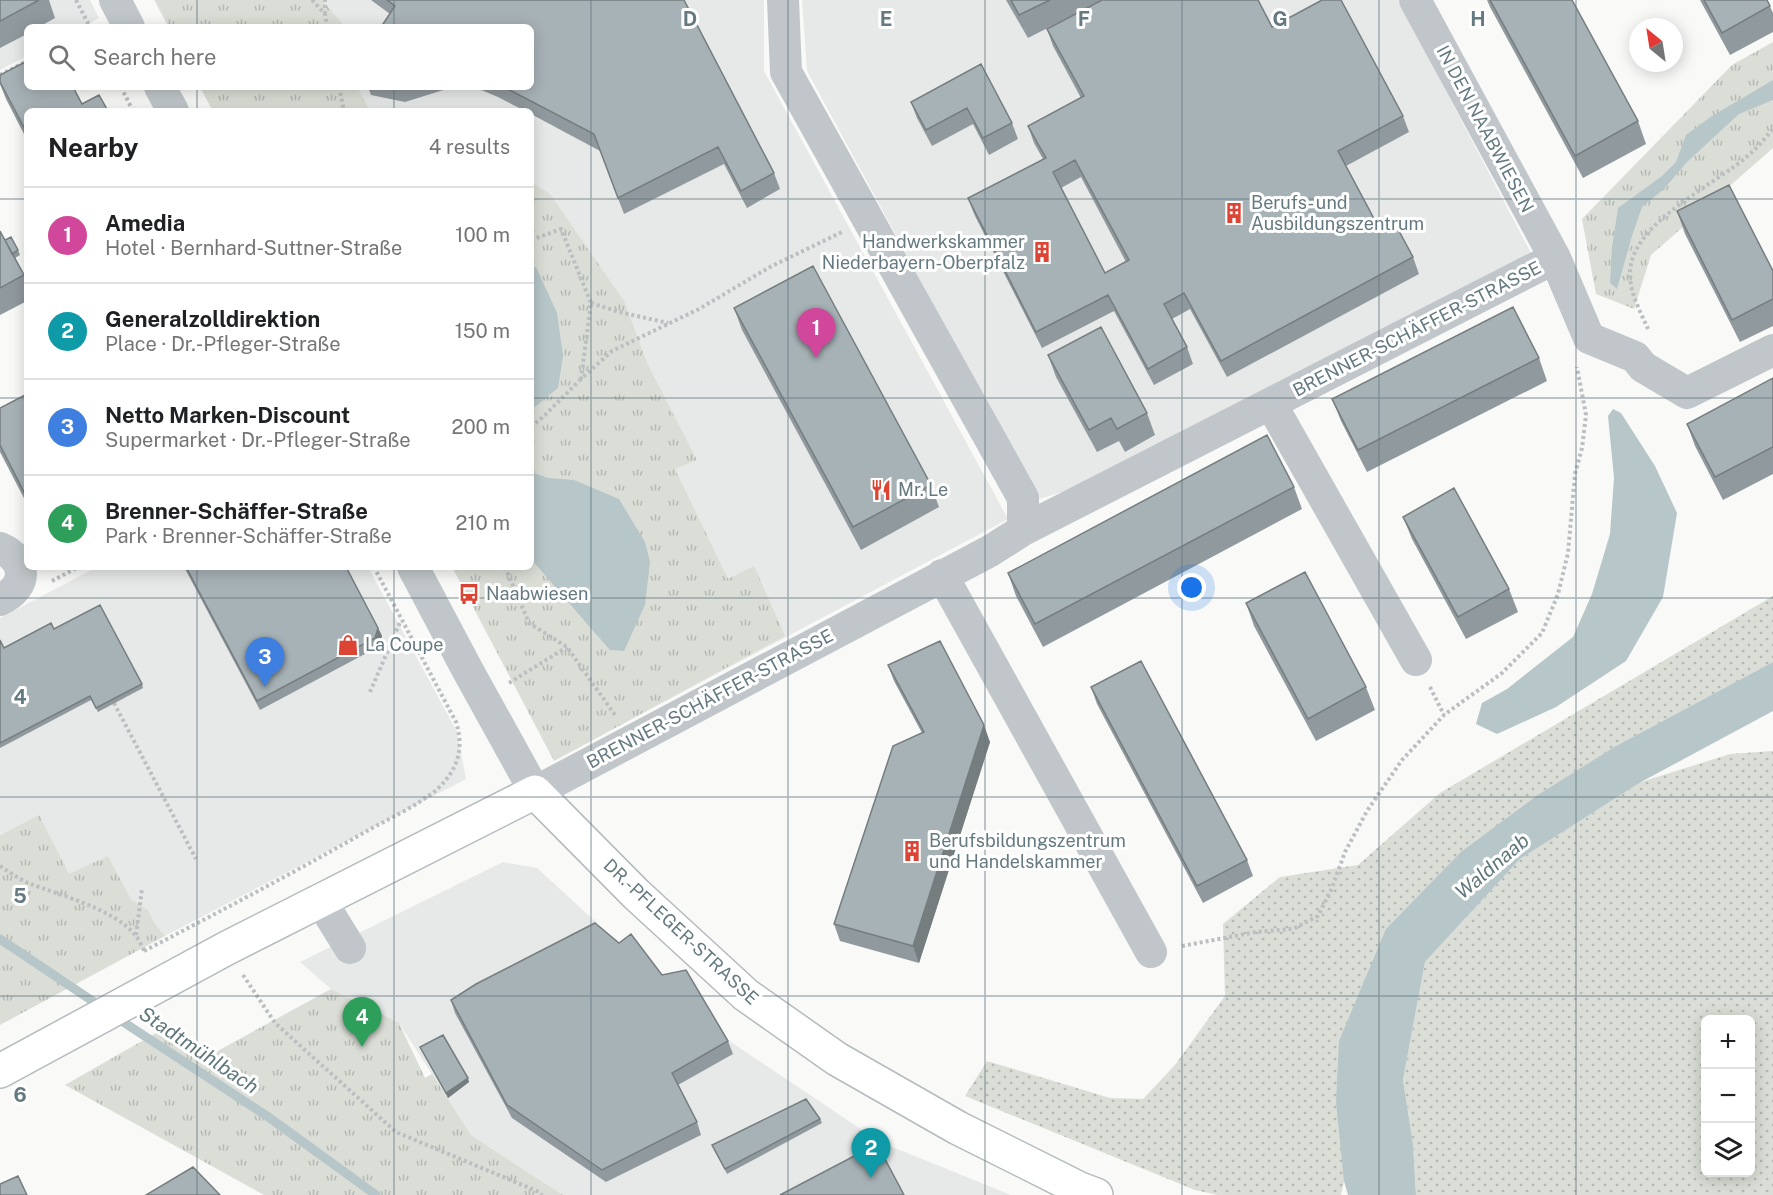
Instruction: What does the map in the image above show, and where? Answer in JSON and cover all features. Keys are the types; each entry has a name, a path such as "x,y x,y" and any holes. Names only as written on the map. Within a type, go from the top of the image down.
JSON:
{"main road":[{"name":"BRENNER-SCHÄFFER-STRASSE","path":"0,1071 227,948 535,792"},
{"name":"DR.-PFLEGER-STRASSE","path":"535,792 636,894 746,995 837,1059 958,1128 1080,1190 1096,1195"}],"street":[{"path":"115,0 127,24"},
{"path":"783,0 786,72 1023,498 1023,530"},
{"name":"IN DEN NAABWIESEN","path":"1415,0 1555,258"},
{"path":"162,90 171,108"},
{"name":"BRENNER-SCHÄFFER-STRASSE","path":"535,792 990,551 1023,530 1555,258 1589,338"},
{"path":"1589,338 1635,357 1643,367 1687,393 1773,350"},
{"name":"BRENNER-SCHÄFFER-STRASSE","path":"1271,404 1416,660"},
{"path":"0,600 9,596 22,579 14,554"},
{"name":"DR.-PFLEGER-STRASSE","path":"415,570 535,792"},
{"path":"942,575 1151,952"},
{"path":"321,901 350,948"}],"path":[{"path":"76,0 88,24"},
{"path":"312,0 325,14"},
{"path":"325,0 327,24"},
{"path":"0,75 24,63"},
{"path":"123,90 132,108"},
{"path":"340,90 343,108"},
{"path":"1643,367 1655,347 1633,292 1630,276 1634,252 1648,232 1669,213 1751,153 1773,129"},
{"path":"534,424 612,351 699,309 770,267 867,219"},
{"path":"534,239 561,229 591,303 581,379"},
{"path":"591,303 669,324"},
{"path":"1151,952 1256,932 1293,929 1318,916 1332,888 1345,852 1367,811 1401,760 1444,715 1502,674 1542,633 1558,594 1568,553 1575,474 1582,448 1586,415 1576,361 1589,338"},
{"path":"144,951 292,873 418,802 435,792 452,772 459,754 460,736 456,722 376,570"},
{"path":"506,570 529,623 567,647 634,740"},
{"path":"370,692 402,619"},
{"path":"483,698 567,647"},
{"path":"114,703 196,859"},
{"path":"0,866 26,882 72,898 123,924 136,935 144,951 155,987"},
{"path":"136,935 142,889"},
{"path":"227,948 256,997 275,1023 396,1132 542,1195"}],"shaded area":[{"path":"0,0 90,0 99,18 88,24 24,24 24,58 0,70"},
{"path":"154,0 764,0 764,71 1008,519 555,760 531,570 534,570 534,108 211,108 202,90 534,90 534,24 166,24"},
{"path":"802,0 1398,0 1531,253 1111,477 1039,499 807,71"},
{"path":"91,570 370,570 457,732 466,779 165,936 155,924 148,910 131,899 108,856 69,875 0,833 0,618"},
{"path":"503,862 537,868 716,1032 880,1142 1011,1195 563,1195 471,1135 399,1023 331,989 300,962"}],"green space":[{"path":"155,0 322,0 342,24 167,24"},
{"path":"1773,42 1773,148 1651,255 1634,309 1596,294 1582,219 1732,65"},
{"path":"202,90 359,90 368,108 211,108"},
{"path":"534,184 550,194 624,301 648,365 697,460 675,469 728,579 754,566 785,636 554,761 454,570 534,570"},
{"path":"1773,596 1773,662 1614,747 1536,796 1462,851 1344,1181 1341,1195 1218,1195 1195,1190 965,1096 987,1061 1110,1098 1143,1099 1175,1065 1225,996 1223,924 1280,877 1358,865 1440,793"},
{"path":"1773,751 1773,1195 1416,1195 1413,1144 1403,1080 1425,962 1520,859 1641,782 1730,754"},
{"path":"39,815 69,874 108,856 131,899 148,910 155,924 165,936 0,1025 0,833 1,835"},
{"path":"331,989 399,1023 425,1078 432,1074 471,1135 563,1195 264,1195 65,1085 156,1033 203,1059"}],"water":[{"path":"1773,80 1773,100 1739,114 1686,163 1664,189 1642,207 1617,289 1610,283 1612,247 1618,208 1662,176 1676,162 1686,135 1712,116"},
{"path":"534,267 536,267 557,313 563,356 558,388 534,408"},
{"path":"1613,409 1621,413 1655,466 1677,513 1663,597 1626,661 1556,707 1497,734 1476,724 1482,703 1507,689 1573,637 1592,594 1610,534 1614,478 1608,416"},
{"path":"534,473 548,478 574,480 619,499 645,542 650,562 645,605 624,651 610,650 534,562"},
{"name":"Waldnaab","path":"1773,662 1773,711 1641,782 1520,859 1425,962 1403,1080 1413,1144 1416,1195 1348,1195 1344,1181 1336,1102 1339,1041 1386,929 1462,851 1536,796 1614,747"}],"building":[{"path":"0,0 39,0 0,21"},
{"path":"387,0 684,0 774,173 741,191 718,147 618,198 594,134 510,90 534,90 534,24 383,24 395,6"},
{"path":"1011,0 1050,0 1019,15"},
{"name":"Berufs- und Ausbildungszentrum","path":"1102,0 1258,0 1272,27 1322,0 1341,0 1403,116 1338,151 1379,228 1393,220 1413,257 1221,361 1184,293 1164,304 1187,347 1148,369 1108,295 1036,332 968,198 1046,158 1028,126 1084,96 1047,29","holes":["1075,160 1129,260 1105,273 1053,172"]},
{"path":"1490,0 1572,0 1638,121 1575,156"},
{"path":"1704,0 1767,0 1770,6 1722,33"},
{"path":"24,63 24,90 75,90 82,104 99,95 106,108 24,108 24,127 0,82 0,75"},
{"path":"981,64 1012,123 983,138 967,108 926,130 911,102"},
{"path":"1729,185 1773,271 1773,299 1732,320 1677,211"},
{"path":"0,231 24,275 0,288"},
{"path":"11,237 18,250 12,254 5,240"},
{"path":"813,266 931,485 853,527 734,308"},
{"path":"1513,307 1539,358 1358,450 1332,399"},
{"path":"1101,327 1147,413 1117,429 1111,418 1089,430 1048,355"},
{"path":"1773,378 1773,447 1715,477 1687,424"},
{"path":"24,396 24,492 0,445 0,408"},
{"path":"1267,435 1294,487 1035,624 1008,573"},
{"path":"1454,488 1509,589 1458,617 1403,517"},
{"path":"188,570 348,570 378,628 375,638 257,701"},
{"path":"1305,572 1366,687 1308,719 1246,603"},
{"path":"100,605 142,684 96,708 90,696 0,743 0,640 4,648 51,623 54,629"},
{"name":"Berufsbildungszentrum und Handelskammer","path":"940,641 984,725 913,946 834,924 893,746 924,732 888,665"},
{"path":"1141,661 1247,860 1197,886 1091,687"},
{"path":"595,923 619,943 631,934 662,975 686,970 728,1041 672,1073 697,1122 602,1170 507,1105 451,1000 476,984"},
{"path":"443,1035 468,1078 446,1093 420,1047"},
{"path":"806,1099 820,1119 725,1169 712,1145"},
{"path":"877,1144 904,1195 780,1195"},
{"path":"193,1167 220,1195 146,1195"},
{"path":"18,1176 27,1195 0,1195 0,1184"}],"waterway":[{"name":"Stadtmühlbach","path":"0,939 103,1008"},
{"name":"Stadtmühlbach","path":"114,1016 267,1116 376,1195"}],"place":[{"name":"Berufs- und Ausbildungszentrum","path":"1234,213"},
{"name":"Handwerkskammer Niederbayern-Oberpfalz","path":"1042,252"},
{"name":"Amedia","path":"816,358"},
{"name":"Mr. Le","path":"881,490"},
{"name":"Naabwiesen","path":"469,594"},
{"name":"La Coupe","path":"348,645"},
{"name":"Netto Marken-Discount","path":"265,687"},
{"name":"Berufsbildungszentrum und Handelskammer","path":"912,851"},
{"name":"Brenner-Schäffer-Straße","path":"362,1047"},
{"name":"Generalzolldirektion","path":"871,1178"}]}
